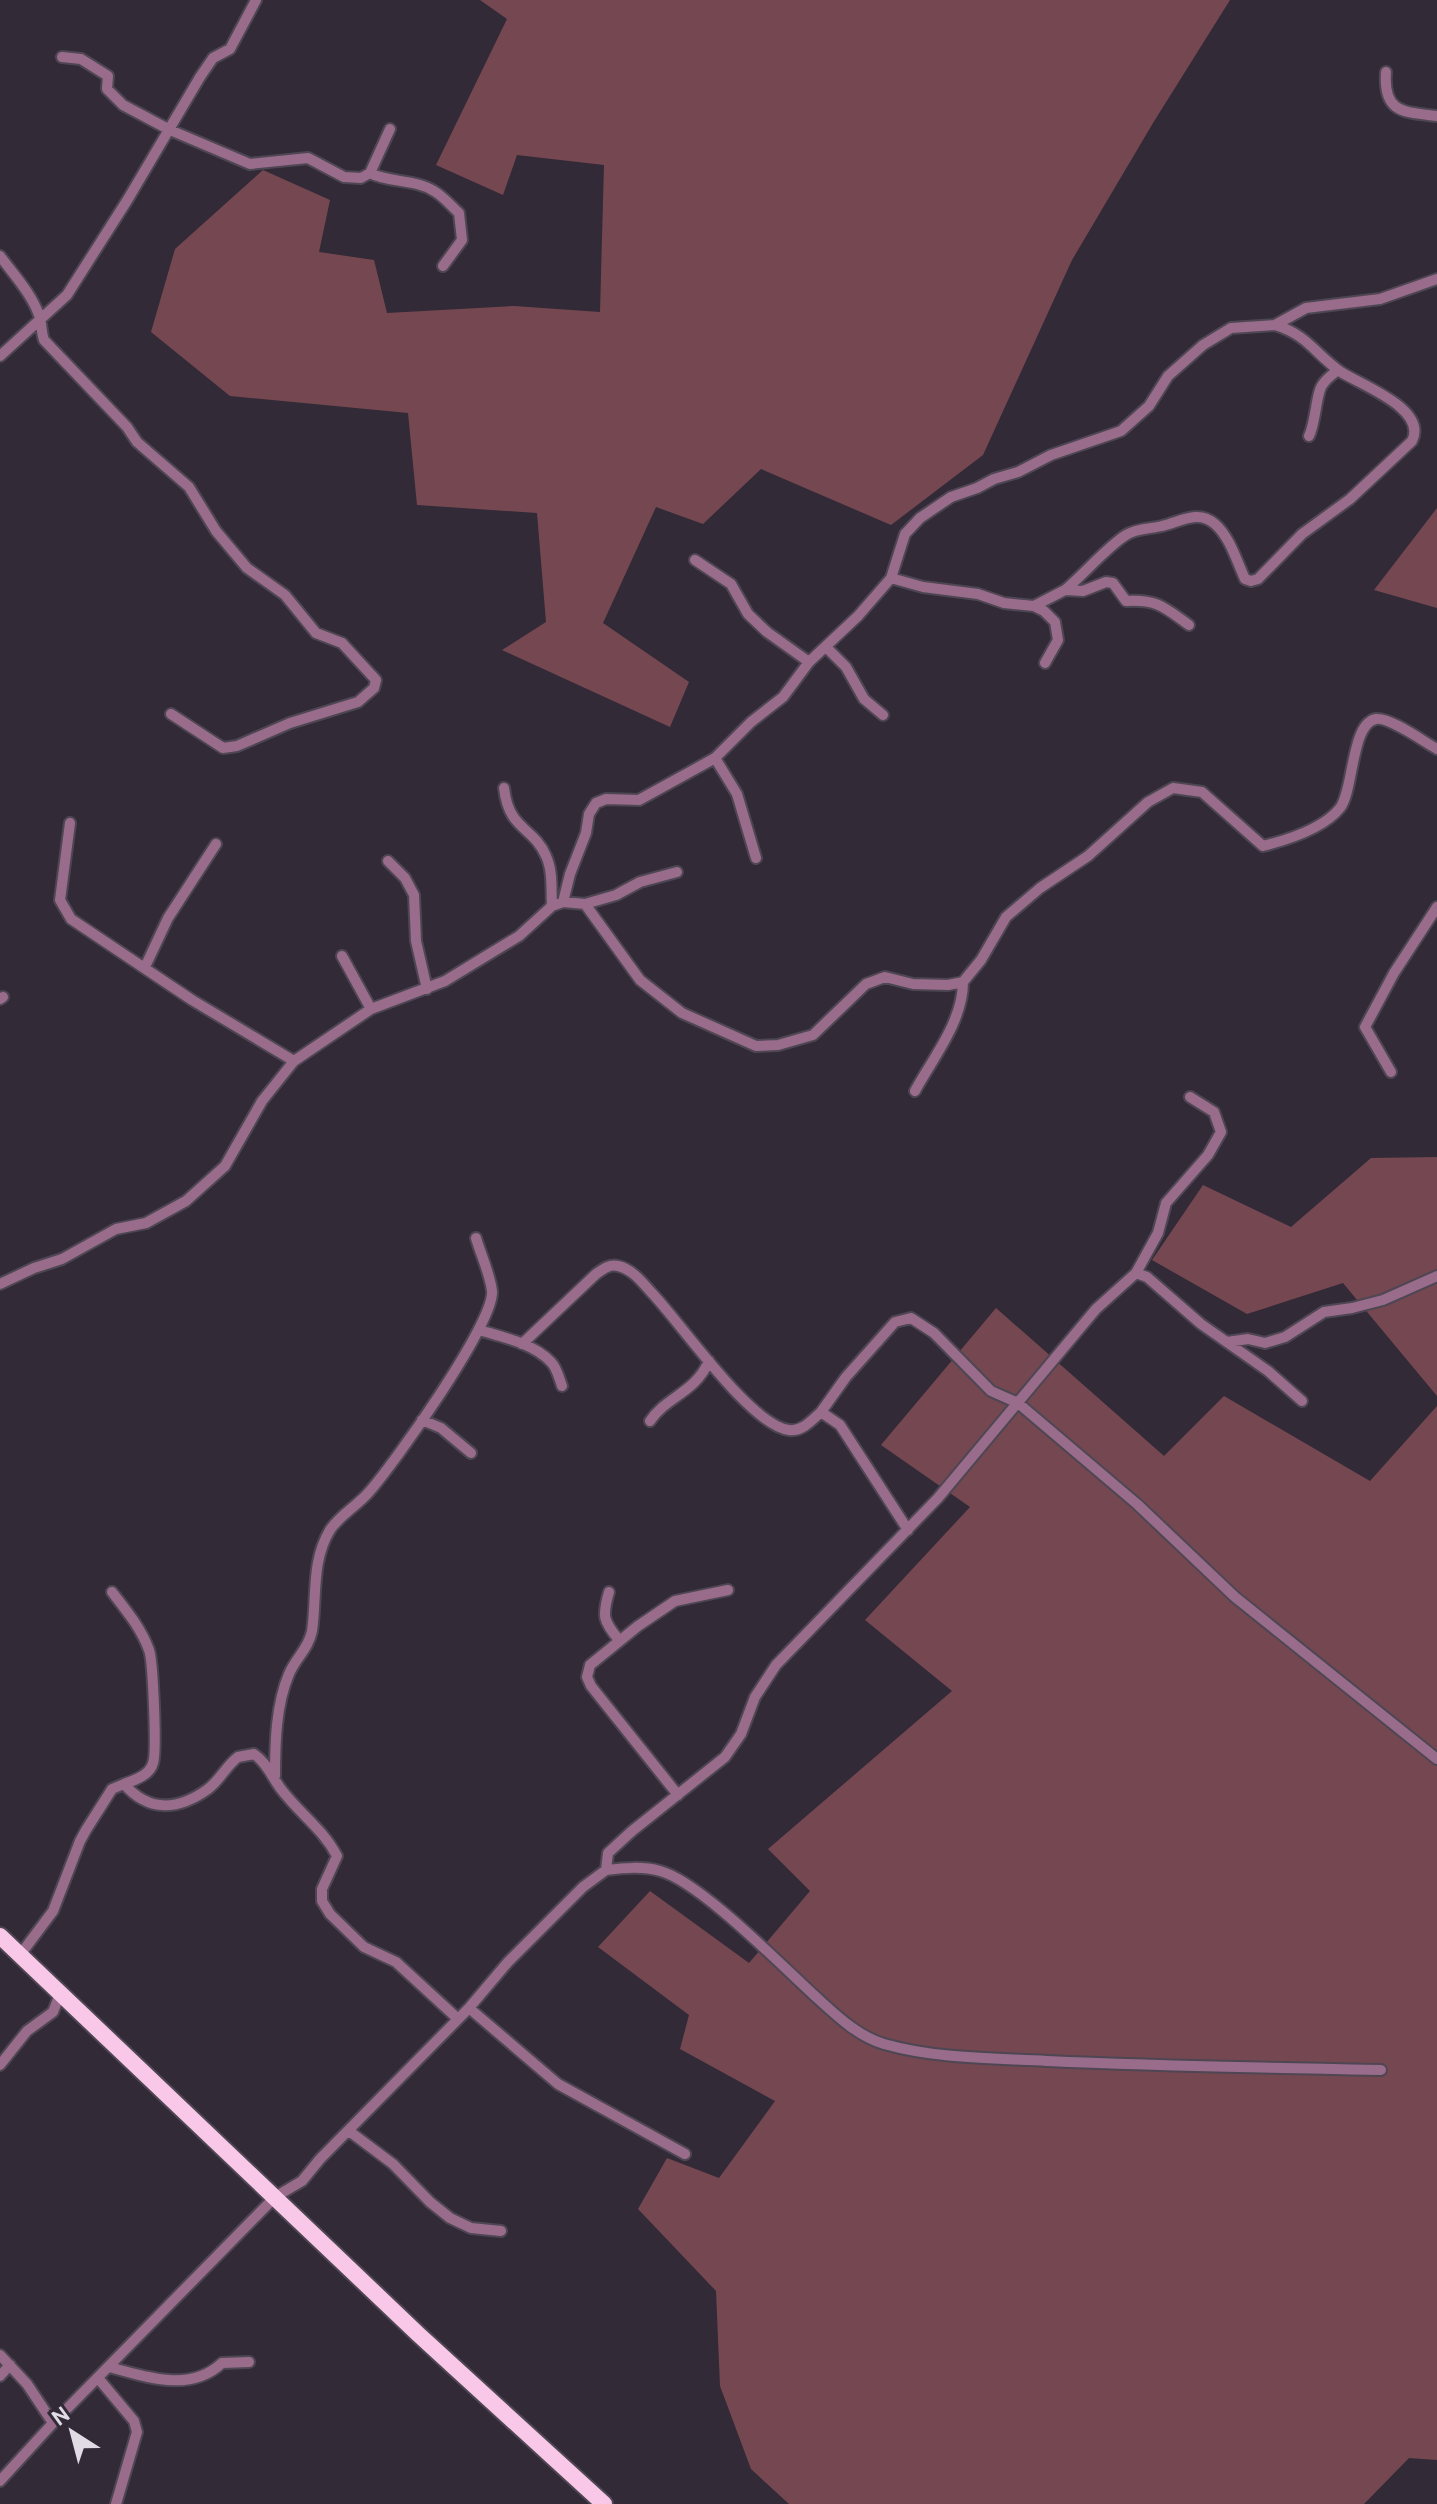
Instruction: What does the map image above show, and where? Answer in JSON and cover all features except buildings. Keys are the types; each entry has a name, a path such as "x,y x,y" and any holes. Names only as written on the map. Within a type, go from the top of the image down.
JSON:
{"highway":[{"path":"0,1936 418,2334 604,2504"}],"street":[{"path":"0,356 67,295 213,58 230,49 256,0"},
{"path":"62,57 81,59 108,76 107,89 123,105 170,130 250,164 308,158 344,177 361,178 370,173 390,129"},
{"path":"1386,72 1388,100 1394,106 1406,113 1437,116"},
{"path":"370,173 433,190 459,213 462,240 443,266"},
{"path":"0,256 30,297 41,319 44,340 127,427 137,442 189,487 216,531 247,568 285,595 316,633 342,643 376,680 374,688 358,702 290,723 237,746 223,748 171,714"},
{"path":"1275,325 1306,308 1380,299 1437,279"},
{"path":"563,902 586,833 589,814 596,803 606,799 639,800 715,758 751,722 783,697 809,662 858,616 891,578 905,534 920,518 951,497 1018,472 1051,455 1121,431 1149,406 1168,376 1203,345 1231,328 1275,325 1294,331 1338,370 1380,391 1413,420 1416,434 1412,441 1350,499 1302,534 1258,579 1245,579 1223,532 1215,523 1194,516 1122,537 1065,590 1034,606"},
{"path":"1309,436 1314,426 1319,391 1323,383 1338,370"},
{"path":"695,560 731,584 748,614 809,662"},
{"path":"891,578 923,587 978,594 1004,603 1034,606 1044,611 1055,622 1058,640 1045,663"},
{"path":"1065,590 1083,591 1106,582 1113,583 1126,601 1143,598 1189,625"},
{"path":"826,647 846,667 864,699 883,715"},
{"path":"915,1091 957,1016 963,982 981,960 1006,917 1040,888 1088,856 1148,802 1173,788 1202,792 1263,846 1330,818 1342,805 1349,792 1360,737 1370,721 1379,718 1388,721 1437,749"},
{"path":"715,758 737,794 756,858"},
{"path":"504,788 506,806 516,822 547,856 552,906"},
{"path":"70,823 60,900 71,919 192,1000 294,1061"},
{"path":"145,967 168,918 216,844"},
{"path":"388,861 405,878 414,895 416,941 427,989"},
{"path":"0,1284 62,1259 116,1229 146,1223 186,1201 225,1166 262,1101 294,1061 371,1009 445,981 519,936 552,906 563,902 585,904 616,895 640,882 677,872"},
{"path":"585,904 640,980 682,1013 756,1046 778,1045 813,1035 866,984 885,977 913,984 963,982"},
{"path":"1391,1072 1365,1027 1394,973 1437,907"},
{"path":"342,956 371,1009"},
{"path":"606,1870 608,1853 725,1757 741,1734 755,1697 776,1665 908,1530 1096,1309 1136,1273 1158,1233 1166,1203 1208,1155 1221,1132 1214,1112 1190,1097"},
{"path":"275,1776 284,1688 290,1670 306,1648 312,1632 317,1567 330,1530 368,1493 422,1420 479,1330 492,1293 476,1238"},
{"path":"522,1344 596,1274 608,1266 620,1266 635,1275 663,1304 761,1418 790,1431 802,1428 821,1412 846,1377 895,1322 911,1318 934,1333 991,1391 1018,1403 1137,1504 1235,1597 1437,1759"},
{"path":"1136,1273 1147,1277 1201,1324 1268,1371 1302,1401"},
{"path":"1227,1342 1248,1339 1265,1343 1285,1337 1324,1312 1383,1300 1437,1276"},
{"path":"479,1330 522,1344 554,1364 562,1386"},
{"path":"650,1421 655,1413 696,1383 709,1361"},
{"path":"821,1412 840,1425 908,1530"},
{"path":"422,1420 441,1428 471,1453"},
{"path":"678,1795 587,1677 590,1665 619,1640 675,1601 728,1590"},
{"path":"20,1955 53,1911 86,1830 112,1789 144,1775 153,1765 155,1738 151,1653 140,1629 112,1592"},
{"path":"609,1592 604,1610 606,1625 619,1640"},
{"path":"124,1784 134,1795 161,1807 174,1807 208,1789 231,1762 245,1754 254,1754 328,1838 337,1856 322,1889 322,1901 330,1914 364,1947 396,1962 457,2018"},
{"path":"0,2481 275,2197 302,2181 469,2008 528,1942 583,1887 606,1870 632,1867 661,1871 677,1878 738,1926 846,2024 883,2043 967,2057 1381,2070"},
{"path":"0,2065 27,2031 53,2012 60,1994"},
{"path":"469,2008 558,2084 685,2154"},
{"path":"349,2131 393,2164 450,2218 471,2228 501,2231"},
{"path":"0,2355 53,2423"},
{"path":"109,2367 155,2379 192,2380 210,2374 222,2363 249,2362"},
{"path":"0,2376 10,2365"},
{"path":"98,2378 134,2421 137,2432 116,2504"}],"shaded area":[{"path":"480,0 1230,0 1072,260 983,455 891,525 761,469 703,524 656,507 603,623 689,682 670,727 502,650 546,622 537,513 417,505 408,413 230,396 151,332 175,249 263,170 330,200 319,252 374,260 387,313 514,306 600,312 604,165 517,155 503,195 436,165 507,19"},
{"path":"1437,508 1437,608 1374,590"},
{"path":"1437,1157 1437,1396 1343,1283 1247,1314 1152,1260 1203,1185 1291,1227 1371,1158"},
{"path":"996,1308 1164,1456 1224,1396 1370,1481 1437,1406 1437,2460 1409,2458 1364,2504 789,2504 751,2469 720,2386 716,2291 638,2209 667,2158 719,2178 775,2101 680,2049 689,2015 598,1947 650,1891 749,1963 810,1891 768,1849 952,1691 865,1620 970,1507 881,1445"}]}
